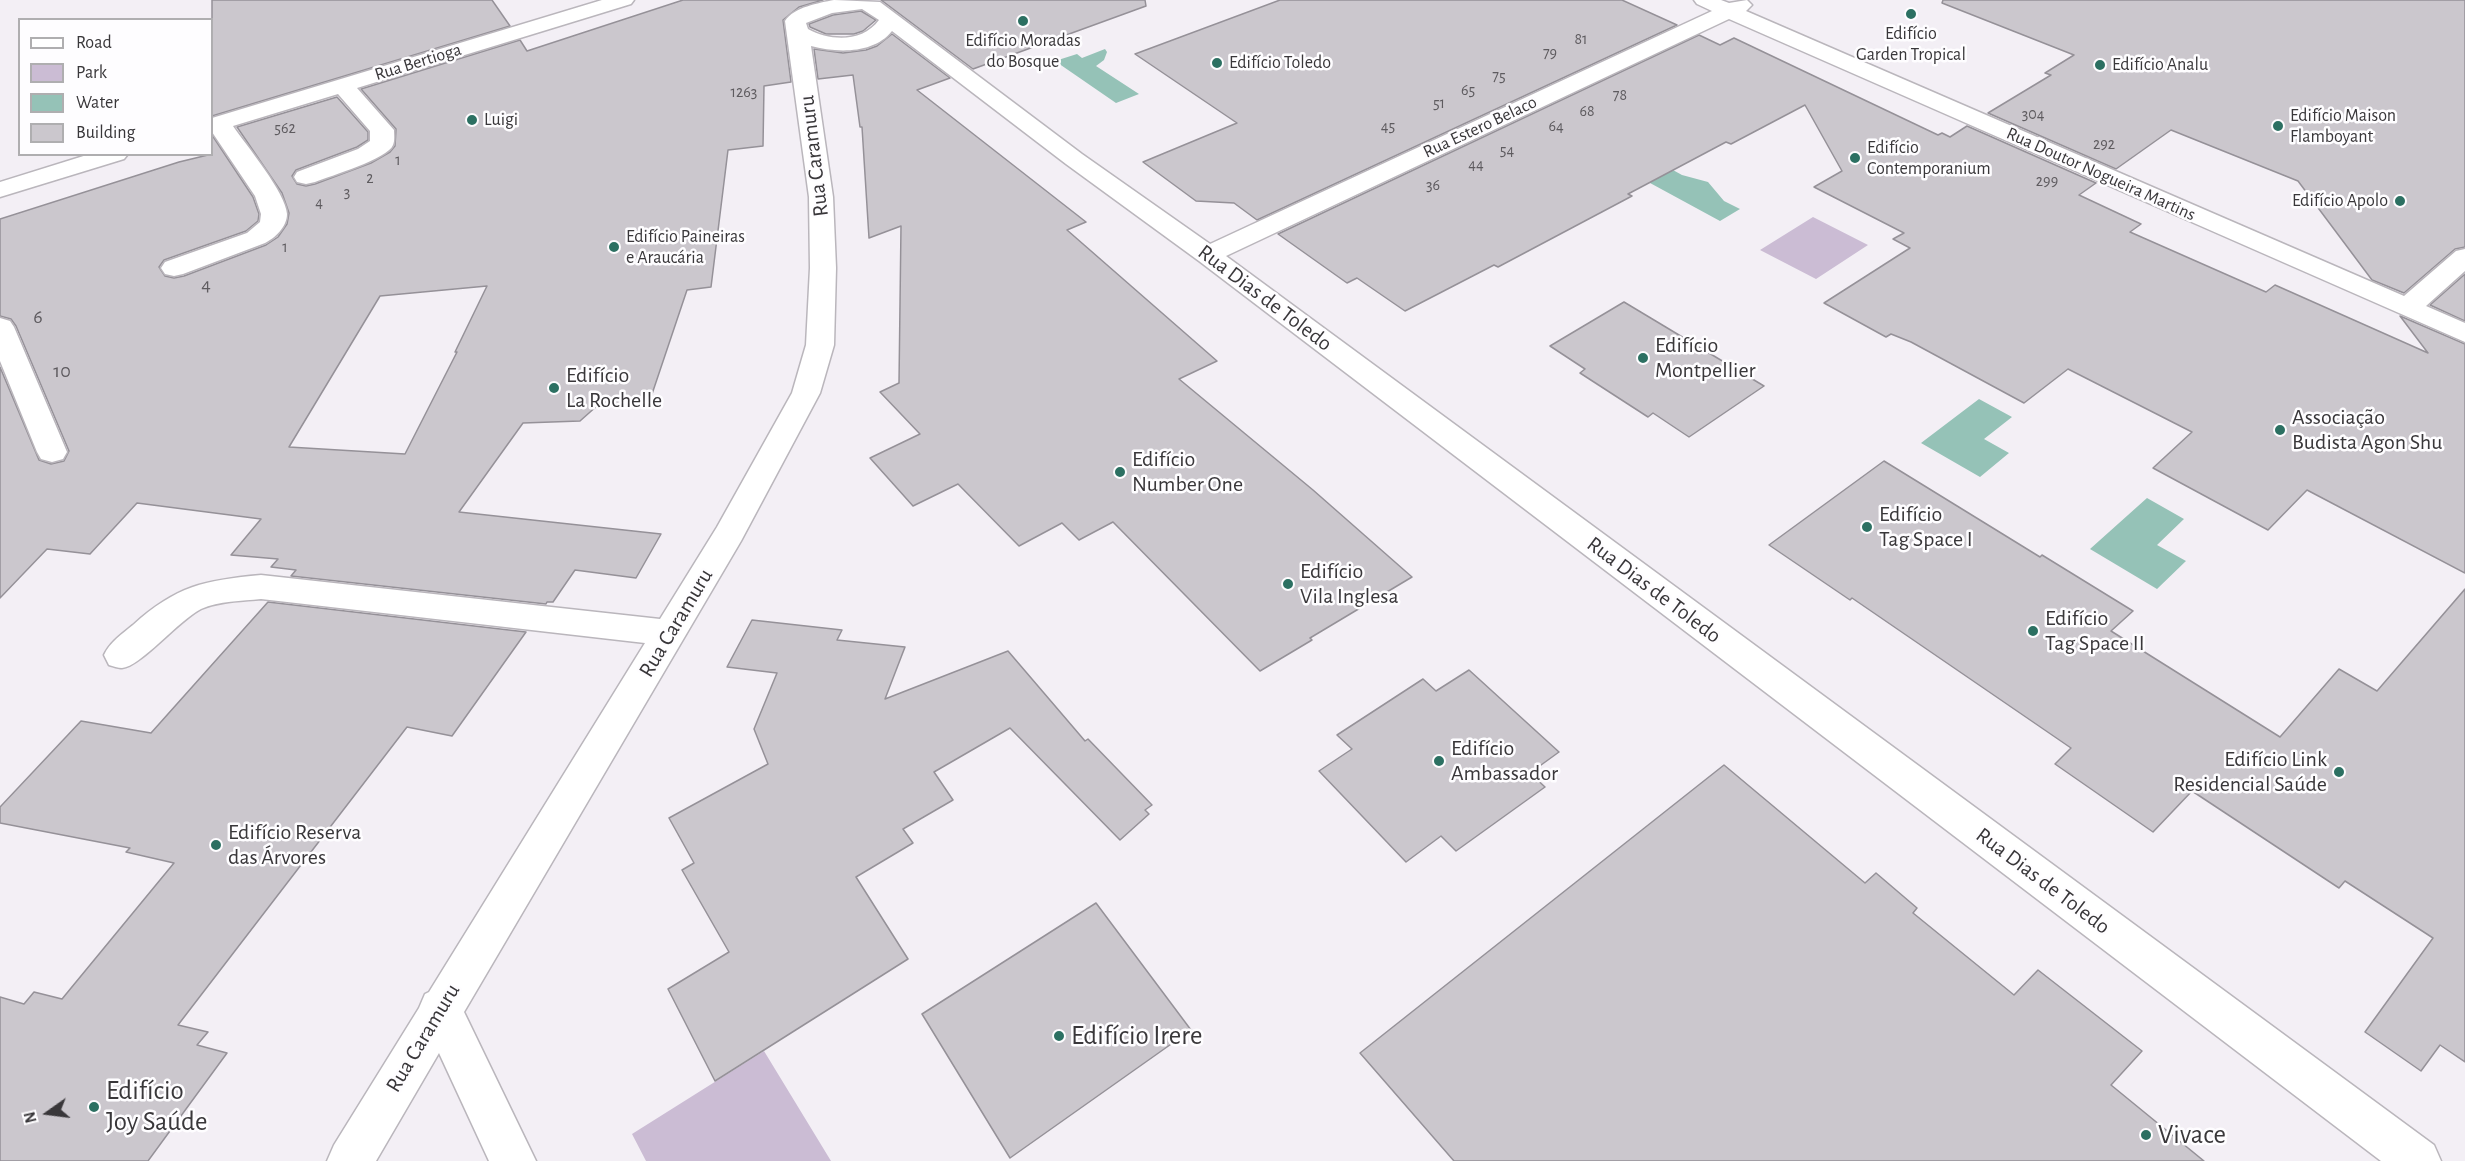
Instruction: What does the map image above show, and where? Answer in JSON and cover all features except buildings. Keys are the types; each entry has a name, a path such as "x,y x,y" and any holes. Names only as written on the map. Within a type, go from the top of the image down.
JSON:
{"street":[{"name":"Rua Bertioga","path":"215,124 342,85 566,8 624,0"},
{"name":"Rua Caramuru","path":"350,1161 440,1008 670,633 730,532 807,393 820,345 823,268 821,197 793,0"},
{"name":"Rua Doutor Nogueira Martins","path":"1704,0 2465,333"},
{"name":"Rua Estero Belaco","path":"1208,255 1752,0"},
{"path":"838,3 863,3 877,8 885,29 870,38 848,44 826,44 809,39 797,26 816,10 838,3"},
{"name":"Rua Dias de Toledo","path":"877,8 1074,159 1208,255 2418,1161"},
{"path":"306,177 366,154 382,144 382,130 342,85"},
{"path":"174,268 264,234 275,215 270,198 215,124"},
{"path":"0,190 110,156"},
{"path":"2407,308 2465,257"},
{"path":"0,327 51,452"},
{"path":"121,655 174,610 199,597 230,590 261,587 670,633"},
{"path":"440,1008 513,1161"}],"green space":[{"path":"1813,217 1868,245 1816,279 1760,250"},
{"path":"764,1051 831,1161 646,1161 632,1134"}],"water":[{"path":"1105,49 1107,52 1104,60 1096,66 1139,94 1116,103 1055,61 1077,54 1082,58"},
{"path":"1662,164 1682,175 1708,182 1724,201 1740,209 1720,221 1639,177"},
{"path":"1979,399 2012,417 1984,439 2009,453 1980,477 1921,443"},
{"path":"2147,498 2184,519 2157,545 2186,561 2157,589 2090,549"}],"place":[{"name":"Edifício Garden Tropical","path":"1911,14"},
{"name":"Edifício Moradas do Bosque","path":"1023,21"},
{"name":"Edifício Toledo","path":"1217,63"},
{"name":"Edifício Analu","path":"2100,65"},
{"name":"Luigi","path":"472,120"},
{"name":"Edifício Maison Flamboyant","path":"2278,126"},
{"name":"Edifício Contemporanium","path":"1855,158"},
{"name":"Edifício Apolo","path":"2400,201"},
{"name":"Edifício Paineiras e Araucária","path":"614,247"},
{"name":"Edifício Montpellier","path":"1643,358"},
{"name":"Edifício La Rochelle","path":"554,388"},
{"name":"Associação Budista Agon Shu","path":"2280,430"},
{"name":"Edifício Number One","path":"1120,472"},
{"name":"Edifício Tag Space I","path":"1867,527"},
{"name":"Edifício Vila Inglesa","path":"1288,584"},
{"name":"Edifício Tag Space II","path":"2033,631"},
{"name":"Edifício Ambassador","path":"1439,761"},
{"name":"Edifício Link Residencial Saúde","path":"2339,772"},
{"name":"Edifício Reserva das Árvores","path":"216,845"},
{"name":"Edifício Irere","path":"1059,1036"},
{"name":"Edifício Joy Saúde","path":"94,1107"},
{"name":"Vivace","path":"2146,1135"}]}
